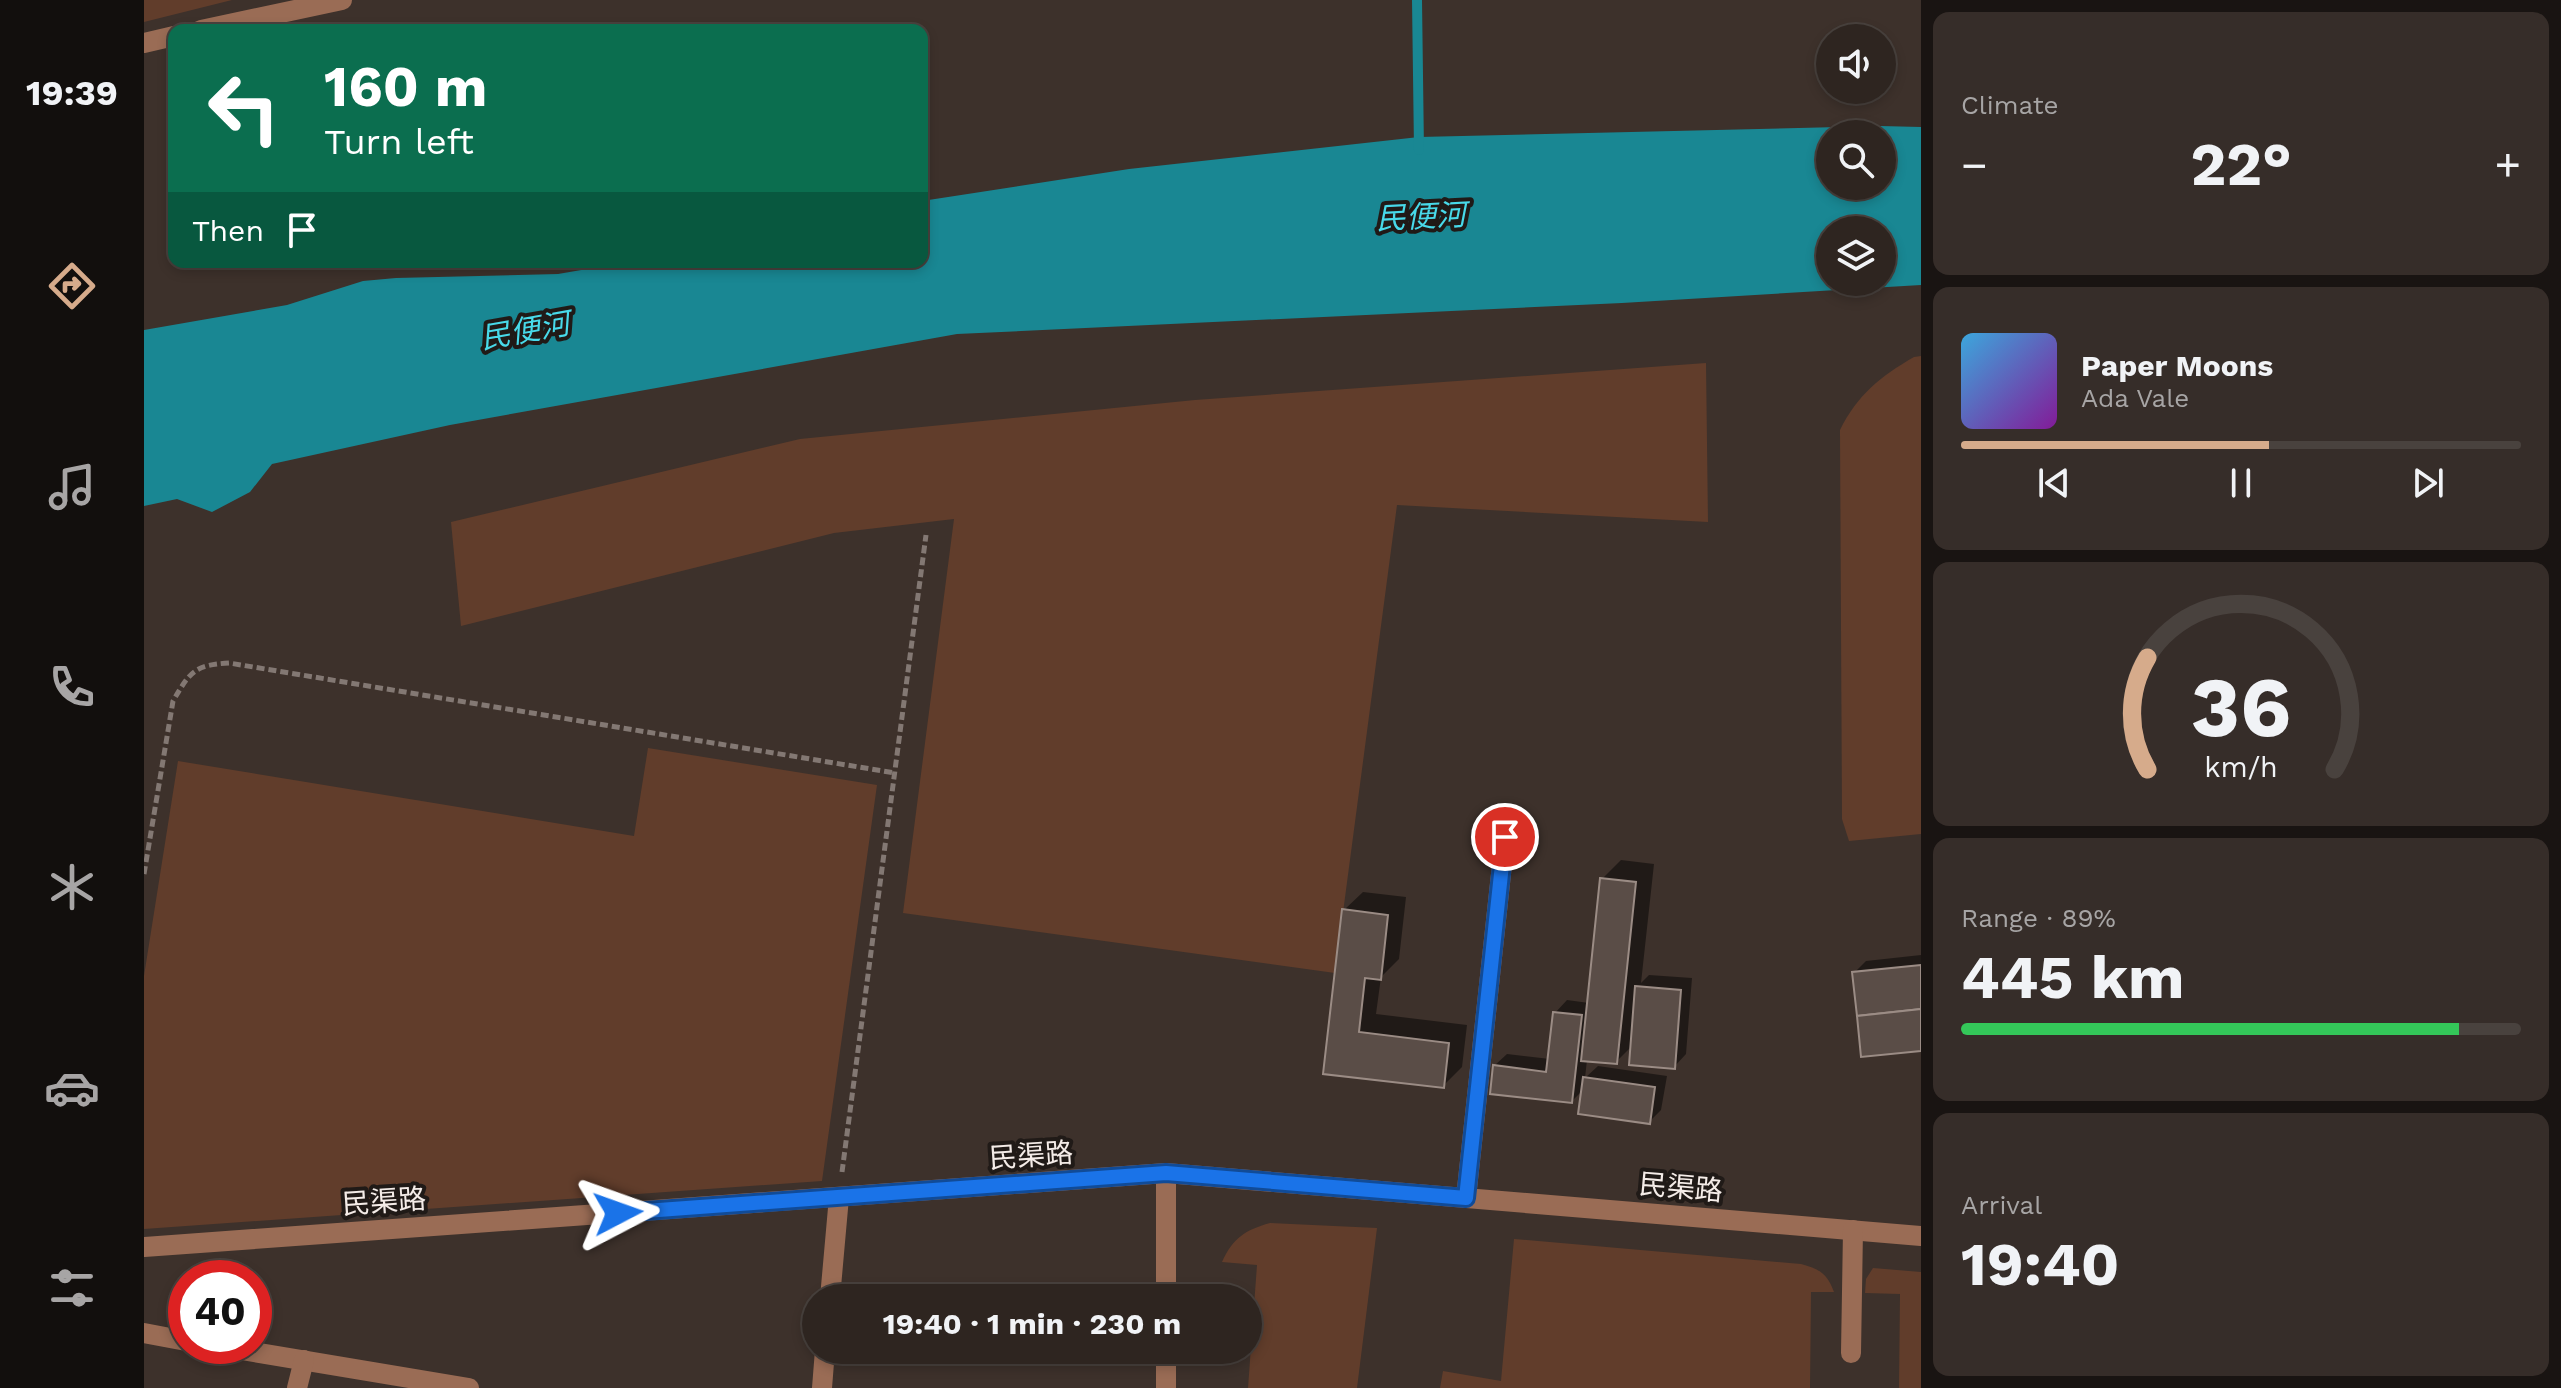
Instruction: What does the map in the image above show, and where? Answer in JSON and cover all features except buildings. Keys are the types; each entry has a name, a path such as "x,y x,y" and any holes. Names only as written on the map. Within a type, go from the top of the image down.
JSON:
{"street":[{"path":"229,24 342,0"},
{"path":"144,43 168,37"},
{"path":"1466,1198 1505,837"},
{"path":"1166,1173 1166,1284"},
{"name":"民渠路","path":"144,1247 1166,1173 1921,1236"},
{"path":"831,1284 839,1197"},
{"path":"1851,1353 1853,1230"},
{"path":"144,1333 168,1338"},
{"path":"272,1355 469,1388"},
{"path":"297,1388 304,1360"},
{"path":"822,1388 824,1364"},
{"path":"1166,1364 1166,1388"}],"path":[{"path":"839,1197 926,535"},
{"path":"144,874 173,701 187,677 202,665 229,663 895,773"}],"shaded area":[{"path":"144,0 232,0 144,22"},
{"path":"1921,356 1921,834 1849,841 1842,819 1840,430 1854,406 1871,388 1902,364"},
{"path":"1706,363 1708,522 1397,505 1335,973 903,913 954,519 834,533 461,626 451,522 800,439 1195,400"},
{"path":"648,748 877,785 822,1181 144,1229 144,976 178,761 634,836"},
{"path":"1270,1223 1377,1228 1357,1388 1248,1388 1250,1364 1262,1364 1262,1284 1256,1284 1257,1265 1222,1262 1241,1236"},
{"path":"1514,1239 1801,1264 1818,1270 1834,1292 1811,1292 1810,1388 1440,1388 1443,1371 1501,1381"},
{"path":"1873,1268 1921,1272 1921,1388 1899,1388 1900,1294 1865,1293 1866,1279"}],"water":[{"name":"民便河","path":"1896,126 1921,127 1921,285 1896,287 1896,216 1816,216 1816,291 957,334 450,425 272,464 250,492 212,512 177,499 144,506 144,330 287,305 363,281 396,278 558,274 593,268 928,268 928,200 1129,169 1419,137 1816,128 1816,200 1896,200"}],"waterway":[{"path":"1417,0 1419,150"}],"route":[{"path":"618,1213 1166,1173 1466,1198 1505,837"}]}
